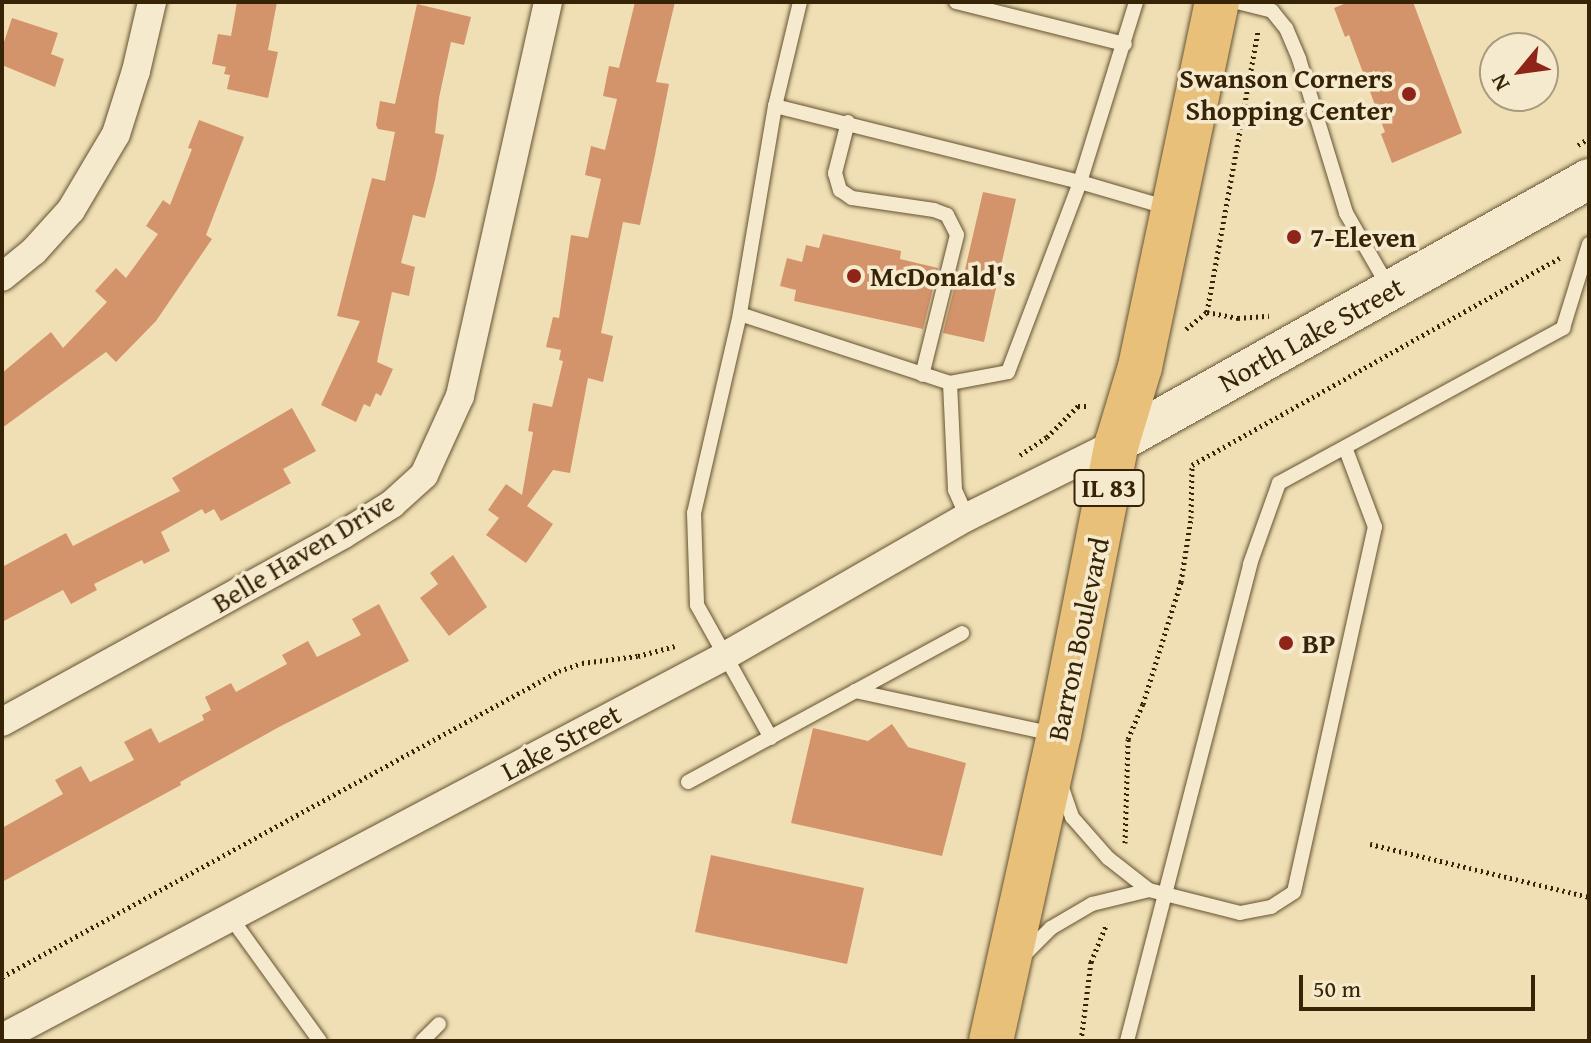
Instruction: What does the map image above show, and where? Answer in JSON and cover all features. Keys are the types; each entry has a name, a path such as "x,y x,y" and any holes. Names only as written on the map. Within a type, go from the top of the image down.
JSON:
{"main road":[{"name":"Barron Boulevard","path":"991,1041 1056,748 1117,443 1140,367 1217,2"}],"street":[{"path":"2,277 34,251 71,210 116,134 136,71 152,2"},
{"name":"Belle Haven Drive","path":"2,722 344,534 392,504 424,475 460,396 548,2"},
{"name":"North Lake Street","path":"1117,443 1589,179"},
{"name":"Lake Street","path":"2,1038 229,915 725,656 967,517 1117,443"}],"lane":[{"path":"771,738 697,605 694,513 740,314 775,106 800,2"},
{"path":"956,2 1125,44"},
{"path":"740,314 950,383 1008,372 1080,182 1136,2"},
{"path":"1237,2 1272,11 1286,28 1299,59 1346,213 1391,290"},
{"path":"775,106 1080,182 1173,209"},
{"path":"848,122 835,173 840,190 852,198 934,210 947,215 957,235 922,375"},
{"path":"1127,1041 1250,564 1279,483 1563,328 1589,244"},
{"path":"950,383 955,490 967,517"},
{"path":"855,691 1056,748 1072,817 1117,863 1149,890 1240,913 1271,907 1294,892 1375,527 1345,447"},
{"path":"688,782 962,633"},
{"path":"1005,974 1051,928 1092,904 1149,890"},
{"path":"229,915 320,1041"},
{"path":"422,1041 439,1024"}],"path":[{"path":"1207,312 1262,9"},
{"path":"1117,863 1126,841 1128,739 1143,704 1181,582 1191,518 1192,465 1569,253"},
{"path":"1011,460 1047,437 1078,406 1087,408"},
{"path":"2,977 559,671 582,663 670,648 710,629"},
{"path":"1370,844 1589,897"},
{"path":"1081,1041 1091,962 1107,924 1110,901"}],"building":[{"path":"237,2 277,2 268,50 278,52 268,98 227,89 230,75 224,74 226,67 212,64 218,34 231,36"},
{"path":"635,2 675,2 656,82 669,84 640,225 623,222 601,333 613,336 603,382 588,378 570,473 553,470 527,506 553,524 526,563 486,535 499,518 488,510 506,484 522,495 533,432 528,431 533,403 552,407 563,361 559,360 561,350 546,347 553,317 559,318 571,235 588,238 601,179 585,175 591,146 605,150 617,99 603,96 609,66 619,68"},
{"name":"Swanson Corners Shopping Center","path":"1349,2 1413,2 1462,133 1392,163 1381,134 1385,132 1349,35 1345,37 1334,8"},
{"path":"417,4 471,17 464,45 451,42 439,98 435,133 444,135 435,180 425,218 413,215 401,263 415,267 409,296 392,292 377,362 393,369 381,396 376,393 370,407 364,404 356,422 321,405 360,321 337,316 372,178 385,181 395,132 378,129 376,125 380,101 395,104"},
{"path":"12,18 58,33 51,54 64,59 55,87 2,65 2,48"},
{"path":"199,120 244,137 206,235 212,239 156,321 116,362 106,352 2,428 2,373 51,332 63,348 107,302 95,291 116,268 126,278 158,234 146,226 163,200 170,205 192,149 188,148"},
{"path":"983,192 1016,199 984,342 943,333 958,273 964,274"},
{"name":"McDonald's","path":"823,234 901,251 900,259 938,268 923,329 794,301 796,290 780,286 787,258 802,262 806,245 819,248"},
{"path":"292,408 316,451 283,469 291,483 221,521 214,509 205,514 202,509 161,532 170,551 144,564 142,560 94,584 97,590 71,604 63,590 2,622 2,567 66,533 73,546 180,491 172,478"},
{"path":"453,555 487,607 449,636 420,598 438,584 430,573"},
{"path":"379,604 409,661 279,727 180,782 181,785 2,882 2,828 63,794 55,780 81,766 90,782 134,760 124,742 151,728 159,743 204,720 202,715 211,710 205,697 231,683 236,692 287,664 282,655 308,641 317,657 361,635 352,619"},
{"path":"892,724 908,747 966,763 942,856 791,823 813,728 868,741"},
{"path":"711,855 864,888 847,964 695,932"}],"place":[{"name":"Swanson Corners Shopping Center","path":"1409,94"},
{"name":"7-Eleven","path":"1294,237"},
{"name":"McDonald's","path":"854,276"},
{"name":"BP","path":"1286,643"}]}
